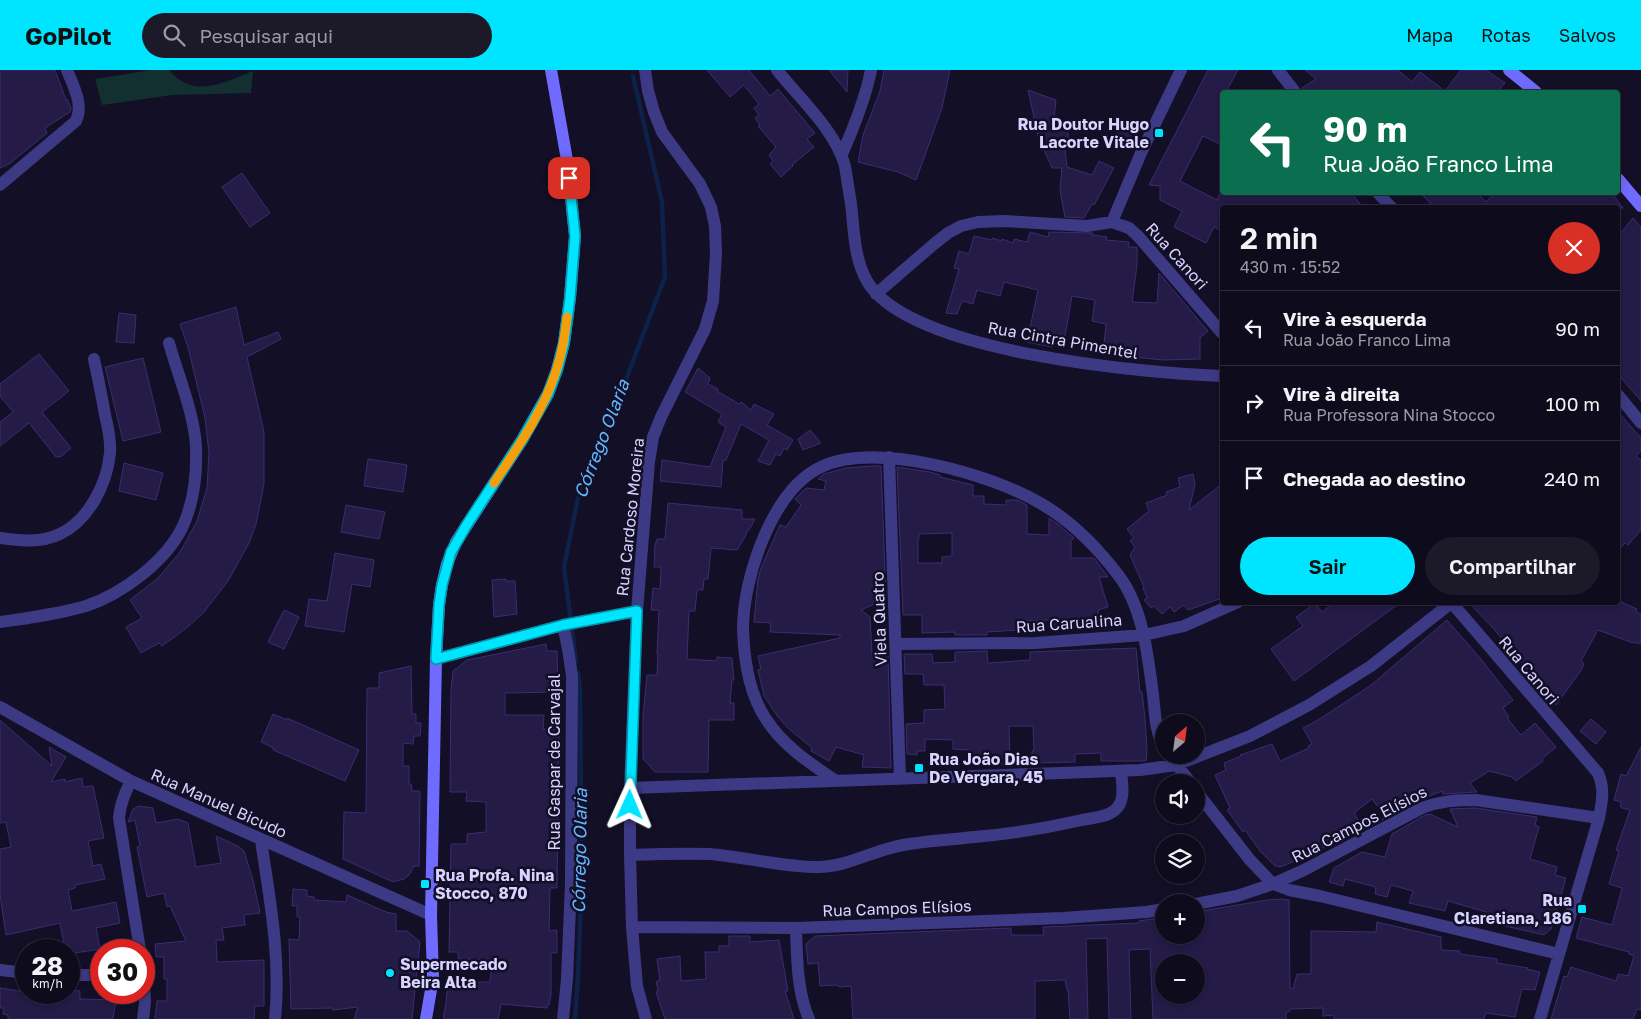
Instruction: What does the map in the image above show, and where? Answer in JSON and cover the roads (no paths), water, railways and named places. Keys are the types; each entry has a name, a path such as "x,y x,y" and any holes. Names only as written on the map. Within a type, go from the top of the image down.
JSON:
{"street":[{"path":"0,184 76,121 79,115 79,103 67,70"},
{"path":"426,1019 433,978 431,916 436,659 439,605 444,578 451,552 522,440 548,394 564,343 570,298 575,236 567,160 551,70"},
{"name":"Rua Cardoso Moreira","path":"645,70 648,91 662,132 700,184 711,207 715,226 716,253 713,301 705,329 698,346 673,391 653,437 650,462 637,611 630,788 632,927 637,986 646,1019"},
{"name":"Rua Cintra Pimentel","path":"777,70 824,126 842,154 859,263 867,282 876,294 902,314 972,340 1010,350 1108,367 1173,374 1220,376"},
{"path":"842,154 854,128 867,91 871,70"},
{"path":"876,294 941,238 962,226 978,222 1004,221 1059,224 1076,227 1112,222 1141,153 1181,70"},
{"path":"1278,70 1293,90"},
{"path":"1509,70 1534,90"},
{"path":"1620,181 1641,206"},
{"path":"1380,195 1389,205"},
{"name":"Rua Canori","path":"1112,222 1129,228 1138,236 1220,331"},
{"path":"0,622 59,613 89,605 118,591 145,573 166,551 182,529 192,499 196,475 196,444 169,343"},
{"path":"0,538 25,541 60,534 79,520 92,504 107,469 110,452 108,427 94,359"},
{"path":"1620,397 1641,423"},
{"path":"836,781 789,746 766,720 752,693 743,629 747,591 756,559 768,528 782,501 800,480 822,466 850,459 890,457 921,462 963,473 1002,486 1040,503 1070,524 1097,548 1121,578 1132,600 1144,635 1155,714"},
{"name":"Viela Quatro","path":"890,457 900,779"},
{"name":"Rua Carualina","path":"896,644 1035,643 1144,635 1184,626 1231,605"},
{"path":"1205,750 1242,739 1309,705 1371,666 1448,605"},
{"name":"Rua Canori","path":"1453,605 1598,774 1602,783 1603,795 1599,818 1540,1019"},
{"path":"436,659 566,624 637,611"},
{"name":"Rua Gaspar de Carvajal","path":"564,1019 571,882 572,676 566,624"},
{"name":"Rua Manuel Bicudo","path":"0,707 131,781 431,916"},
{"path":"630,788 1121,771 1155,764"},
{"path":"1175,764 1183,774"},
{"path":"630,855 702,854 788,865 820,867 839,864 898,846 1058,825 1107,815 1120,804 1122,795 1121,771"},
{"path":"131,781 123,796 119,818 138,939"},
{"name":"Rua Campos Elísios","path":"1205,902 1257,891 1274,884 1422,808 1440,802 1476,800 1599,818"},
{"path":"1205,802 1250,860 1274,884 1289,890 1559,954"},
{"path":"261,841 273,920 276,973 275,1019"},
{"name":"Rua Campos Elísios","path":"632,927 796,928 1063,918 1155,910"},
{"path":"796,928 800,984 805,1010 809,1019"},
{"path":"0,970 15,972"},
{"path":"143,1019 145,1004"}],"waterway":[{"name":"Córrego Olaria","path":"576,661 564,567 580,488 617,403 665,277 662,202 633,76"},
{"name":"Córrego Olaria","path":"575,1019 580,937 581,854 580,690 578,673"}],"place":[{"name":"Rua Doutor Hugo Lacorte Vitale","path":"1159,133"},
{"name":"Rua João Dias De Vergara, 45","path":"919,768"},
{"name":"Rua Profa. Nina Stocco, 870","path":"425,884"},
{"name":"Rua Claretiana, 186","path":"1582,909"},
{"name":"Supermecado Beira Alta","path":"390,973"}]}
